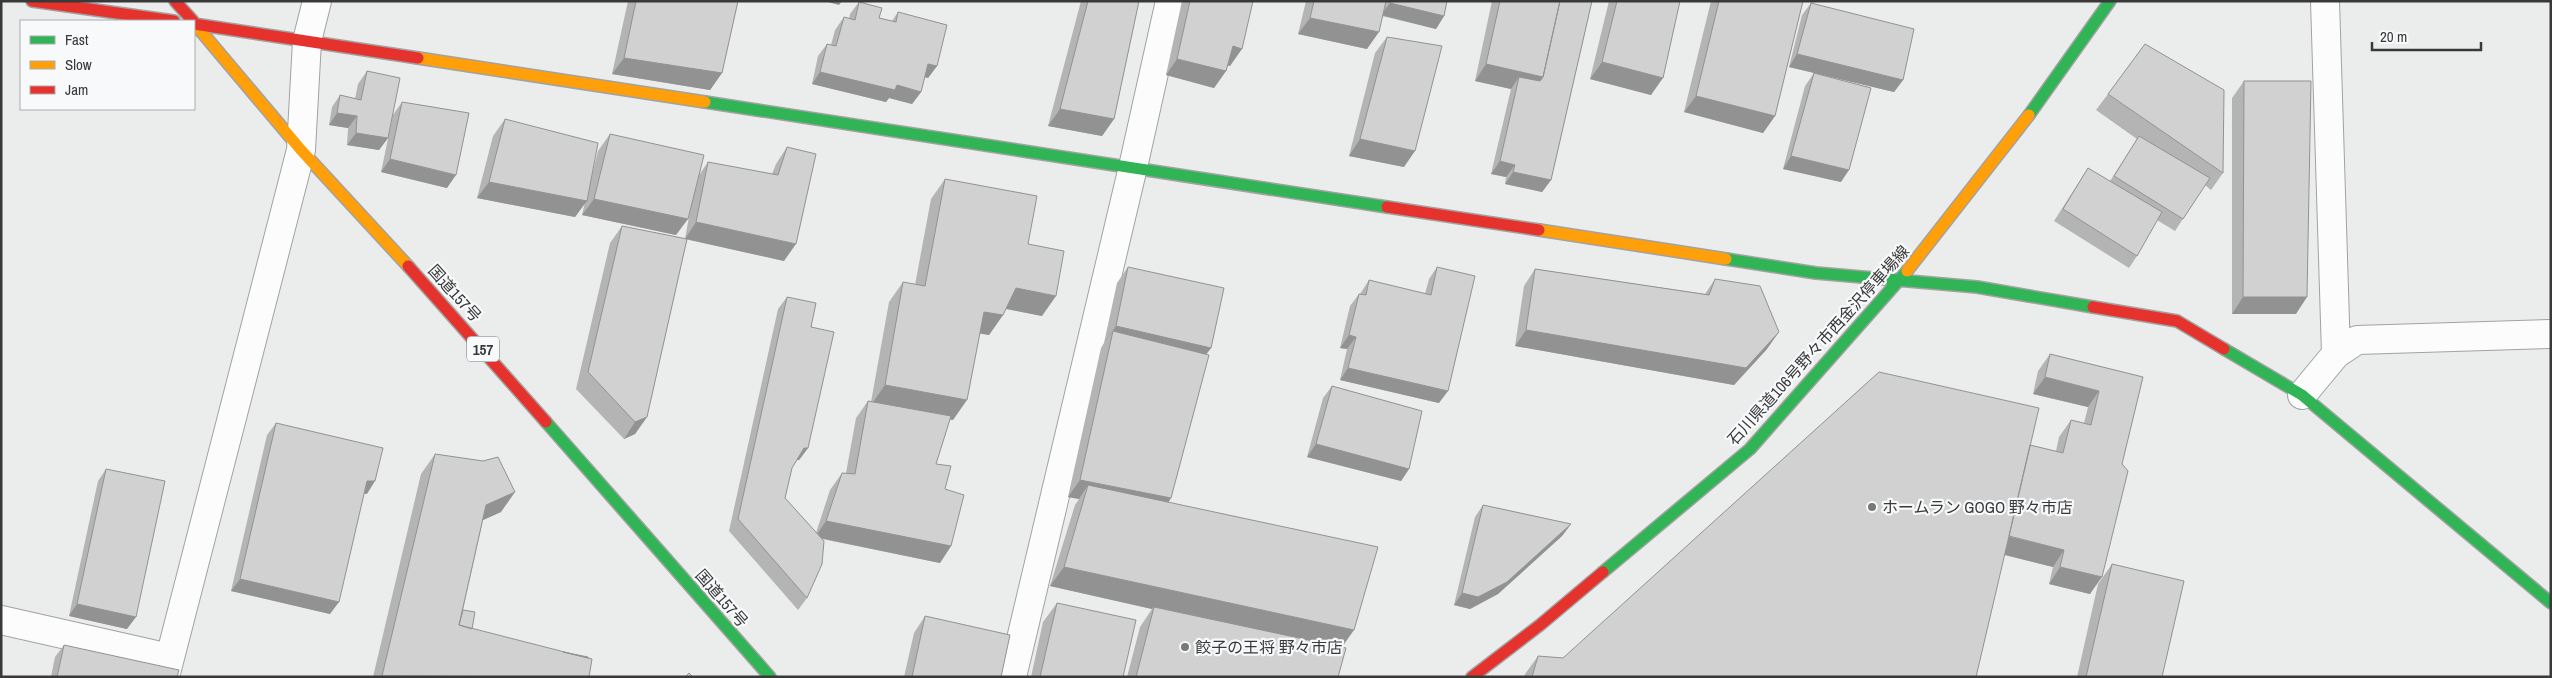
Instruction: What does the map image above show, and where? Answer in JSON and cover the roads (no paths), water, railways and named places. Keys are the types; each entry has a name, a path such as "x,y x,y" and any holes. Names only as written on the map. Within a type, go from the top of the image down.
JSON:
{"main road":[{"path":"32,1 167,20"},
{"name":"国道157号","path":"175,1 191,20"},
{"name":"石川県道106号野々市西金沢停車場線","path":"1472,677 1540,625 1750,449 1899,281 2008,144 2110,1"},
{"path":"195,23 1816,273 1977,287 2177,321 2302,395 2551,604"},
{"name":"国道157号","path":"195,24 301,150 440,300 770,677"}],"street":[{"path":"1,620 167,668 301,150 307,41 317,1"},
{"path":"1012,677 1133,167 1170,1"},
{"path":"2325,1 2336,354"},
{"path":"2302,395 2336,354 2356,340 2551,334"}],"place":[{"name":"ホームラン GOGO 野々市店","path":"1872,507"},
{"name":"餃子の王将 野々市店","path":"1185,647"}]}
